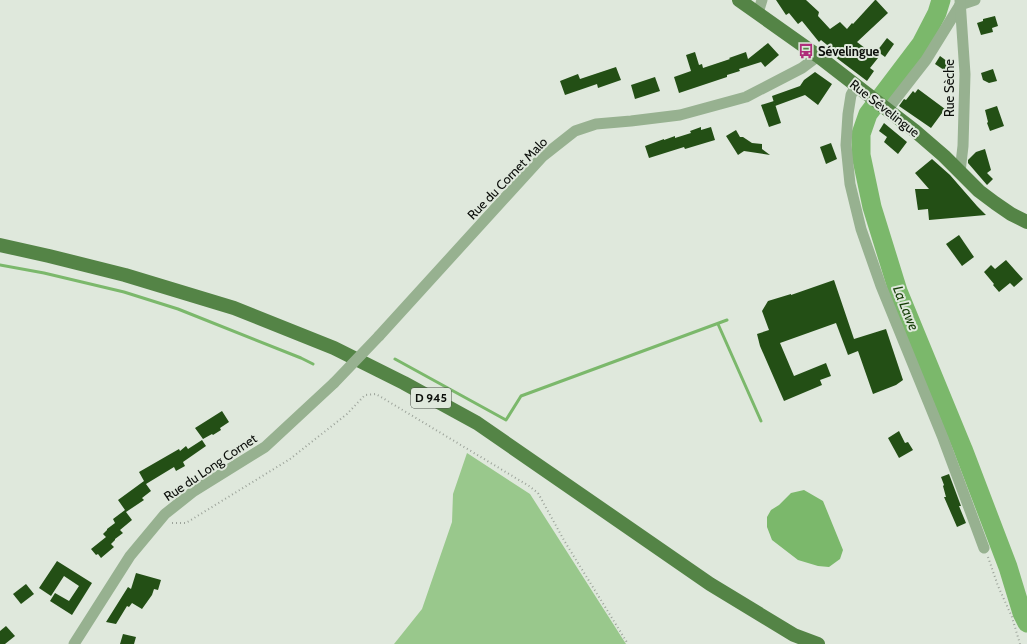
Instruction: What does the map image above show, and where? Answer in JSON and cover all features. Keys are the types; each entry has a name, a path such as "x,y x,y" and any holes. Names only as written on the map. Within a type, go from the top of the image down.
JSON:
{"main road":[{"name":"Rue Sévelingue","path":"739,0 760,7 818,56 915,131 980,191 1011,214 1027,222"},
{"name":"D 945","path":"0,245 125,275 234,308 334,348 477,424 710,584 794,635 818,644"}],"street":[{"path":"960,3 975,0"},
{"name":"Rue Sèche","path":"885,109 926,60 960,3"},
{"name":"Rue Sèche","path":"960,3 965,74 963,146 960,172"},
{"name":"Rue du Cornet Malo","path":"334,383 379,336 542,157 575,131 596,124 680,115 746,97 802,68 818,56"},
{"path":"861,90 851,95 846,145 850,184 861,229 881,286 943,438 984,548"},
{"name":"Rue du Long Cornet","path":"74,644 130,556 165,514 194,491 265,447 334,383"}],"path":[{"path":"165,514 173,523 186,523 290,459 347,414 365,395 376,394 529,486 538,493 565,542 628,644"},
{"path":"984,548 998,586 1012,617 1020,644"}],"shaded area":[{"path":"467,453 530,494 626,644 394,644 422,609 452,522 453,494"},
{"path":"804,490 823,501 843,550 840,559 829,567 818,566 798,560 772,540 767,527 767,517 771,510 779,505 791,493"}],"building":[{"path":"776,0 806,0 819,12 818,16 830,29 840,22 847,29 876,0 888,13 857,42 878,58 870,68 874,71 867,81 834,56 837,53 821,40 819,42 802,21 798,24 789,13 786,15"},
{"path":"995,16 998,26 992,28 993,32 981,35 977,23 983,21 983,19"},
{"path":"887,38 894,44 885,57 877,51"},
{"path":"768,43 779,55 765,67 761,62 739,69 740,71 727,75 727,77 679,93 674,77 691,71 686,55 695,52 699,65 702,64 703,68 746,52 748,59"},
{"path":"940,56 955,67 950,74 935,64"},
{"path":"616,67 621,80 598,88 597,84 565,95 560,81 578,74 580,79"},
{"path":"993,69 997,81 989,83 983,80 981,73"},
{"path":"815,72 832,84 818,105 805,95 775,106 772,96 800,86 804,80"},
{"path":"655,77 660,91 635,99 631,85"},
{"path":"918,89 945,109 931,128 899,106 904,99 906,100 913,91 915,93"},
{"path":"774,101 781,123 769,127 761,105"},
{"path":"997,106 1004,126 990,131 985,110"},
{"path":"884,123 907,142 898,154 884,142 887,137 879,131"},
{"path":"701,127 701,130 711,127 715,140 685,149 684,147 649,158 645,146 664,139 675,136 675,138 691,133 690,131"},
{"path":"736,130 740,137 743,137 752,143 762,144 762,149 770,155 744,151 738,155 726,136"},
{"path":"831,143 837,159 826,164 820,147"},
{"path":"985,149 991,170 987,173 993,179 987,185 968,163 968,160 976,152"},
{"path":"932,159 950,175 986,215 929,220 928,209 918,210 915,189 929,189 915,173"},
{"path":"959,235 974,257 962,266 946,244"},
{"path":"1006,260 1023,279 1014,287 1010,283 999,292 984,272 991,265 995,269"},
{"path":"834,280 854,339 886,329 903,380 896,385 873,394 858,351 848,355 836,323 780,343 794,376 826,363 831,376 820,380 822,385 784,401 760,346 757,334 769,330 762,311 768,301 791,295"},
{"path":"222,411 229,422 220,428 221,430 203,439 195,428"},
{"path":"899,431 905,443 908,442 913,450 899,458 888,438"},
{"path":"202,440 206,446 183,462 185,466 176,471 174,467 146,484 151,491 142,498 144,500 126,512 132,520 120,530 123,533 111,544 114,547 101,558 98,554 96,555 91,549 106,537 103,534 115,523 113,519 125,510 118,500 144,481 139,472 179,449 180,451 186,446 188,449"},
{"path":"949,474 966,523 957,527 944,497 946,497 941,477"},
{"path":"57,561 92,583 72,615 50,601 55,593 69,601 79,586 64,576 51,596 39,588"},
{"path":"136,573 161,580 158,590 154,589 152,595 142,609 132,603 129,607 127,606 116,624 106,622 128,587 131,589"},
{"path":"26,584 34,594 21,604 13,594"},
{"path":"6,626 15,636 5,644 0,644 0,631"},
{"path":"123,634 136,637 134,644 120,644"}],"waterway":[{"name":"La Lawe","path":"941,0 937,13 921,44 868,114 861,134 861,155 872,207 898,291 963,449 1008,567 1022,613 1027,623"},
{"path":"0,265 44,273 124,292 178,309 313,364"},
{"path":"395,359 506,420 521,396 727,320"},
{"path":"718,324 761,421"}],"place":[{"name":"Sévelingue","path":"806,51"}]}
